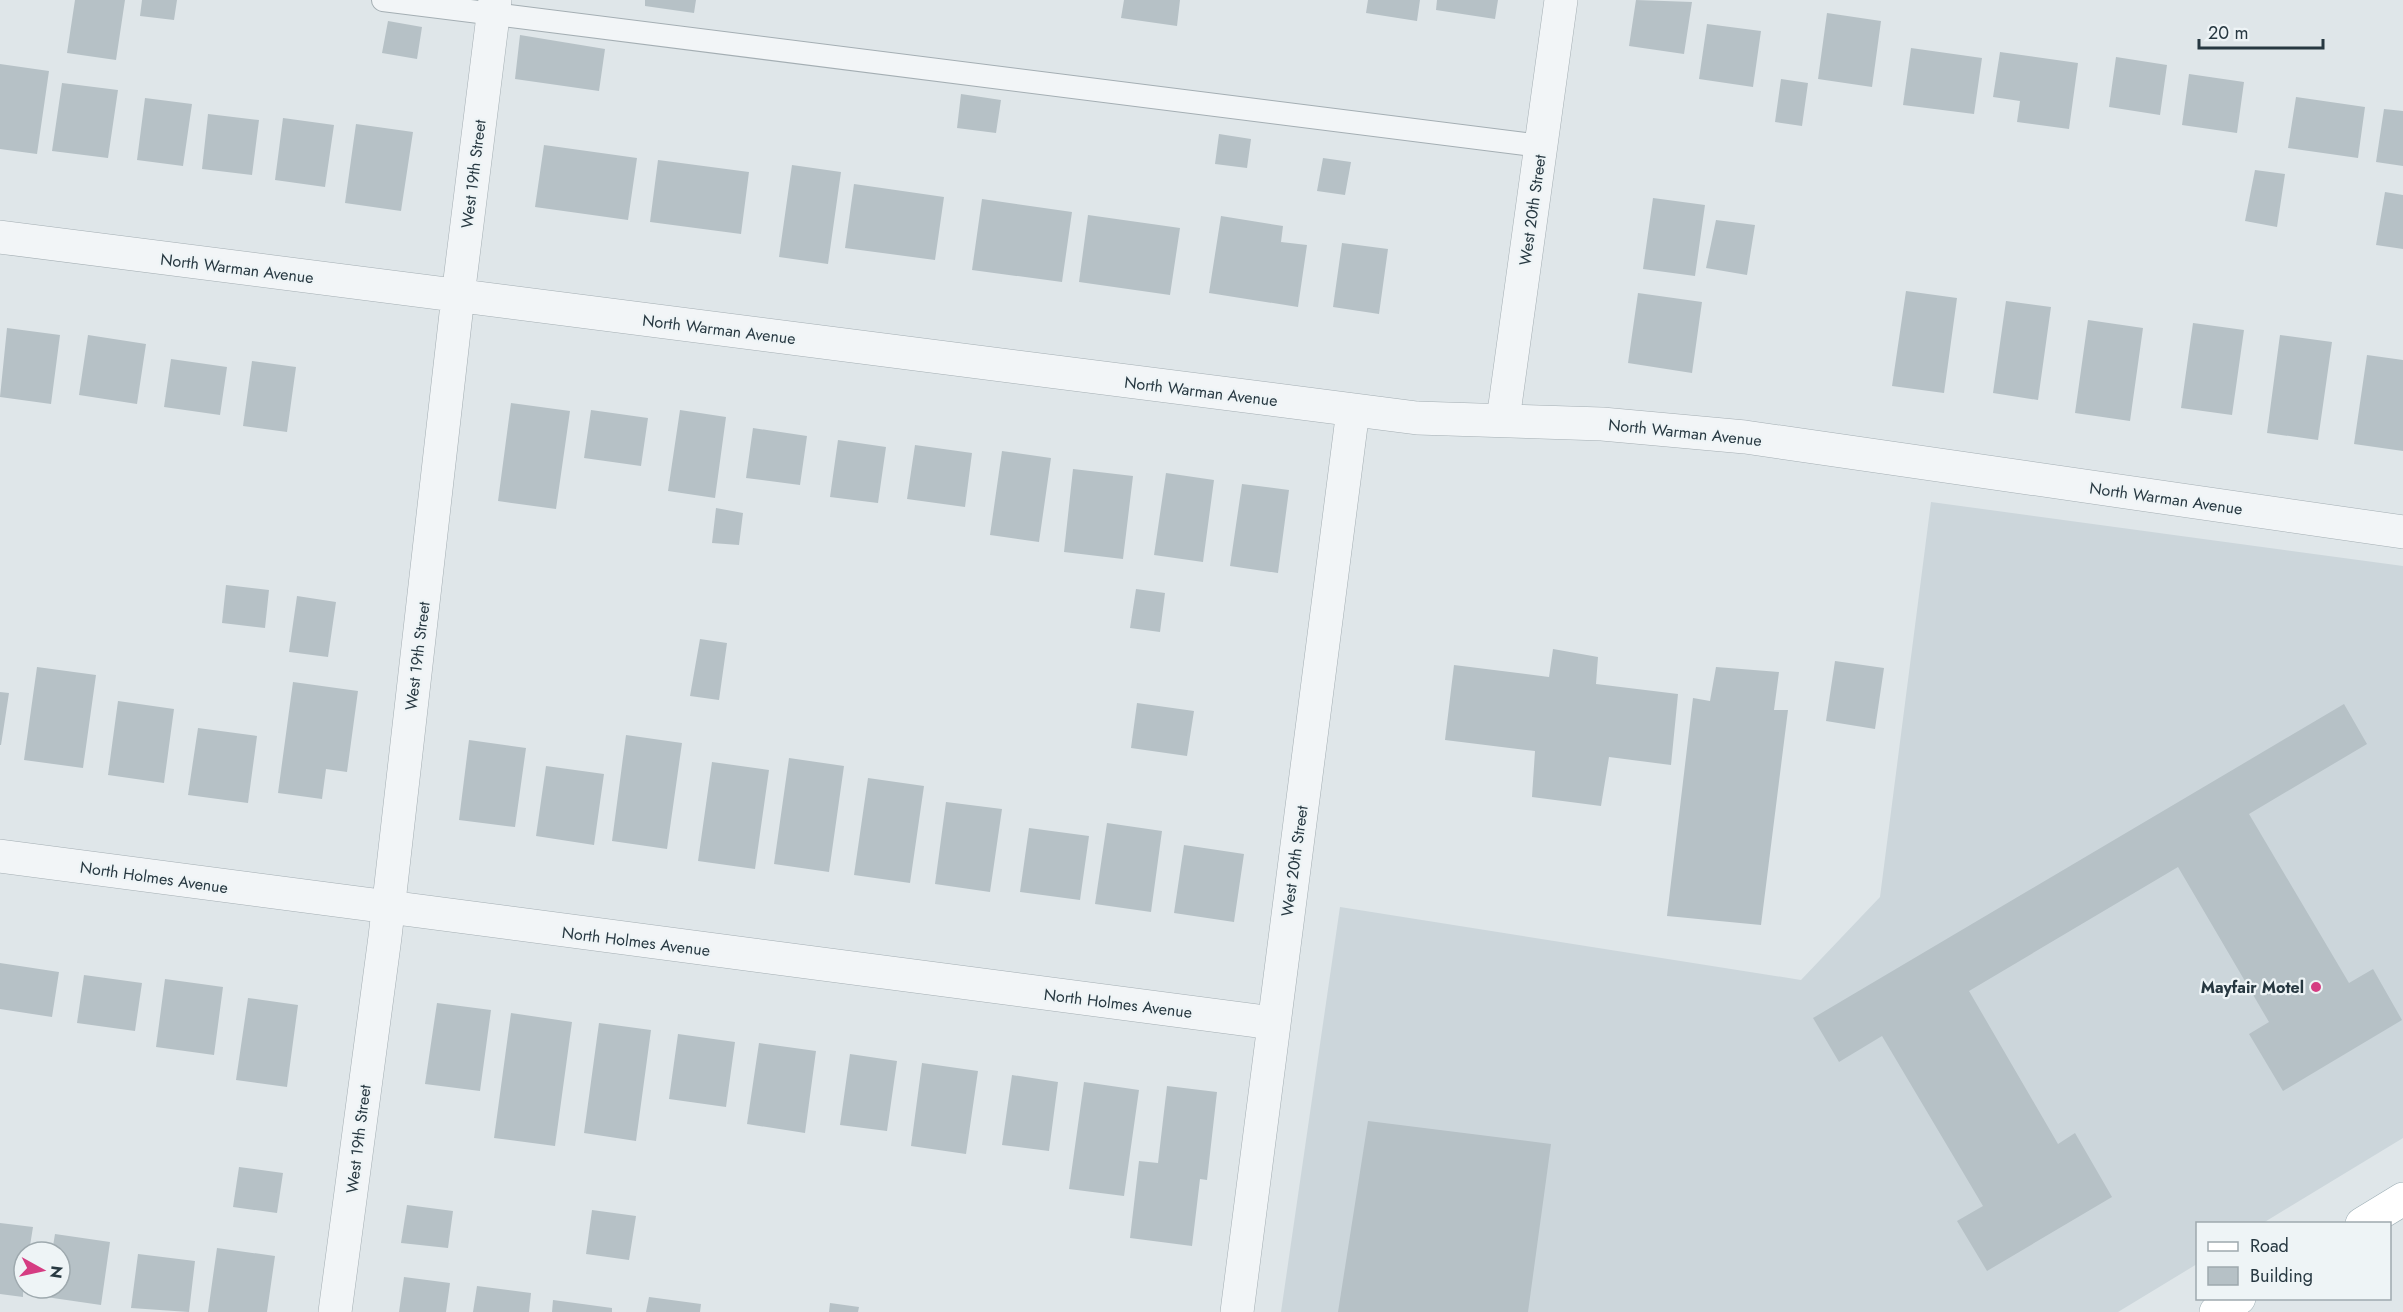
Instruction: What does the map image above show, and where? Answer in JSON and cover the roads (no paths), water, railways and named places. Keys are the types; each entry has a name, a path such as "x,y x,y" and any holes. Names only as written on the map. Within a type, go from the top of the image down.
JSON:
{"main road":[{"path":"2365,1222 2403,1199"},
{"path":"2216,1312 2237,1300"}],"street":[{"name":"West 20th Street","path":"1503,420 1561,0"},
{"name":"West 19th Street","path":"335,1312 387,909 494,8"},
{"name":"North Warman Avenue","path":"0,237 1417,418 1602,424 1745,437 2403,532"},
{"name":"West 20th Street","path":"1237,1312 1272,1023 1353,410"},
{"name":"North Holmes Avenue","path":"0,856 387,909 1272,1023"}],"lane":[{"path":"383,0 494,8 1541,146"}],"place":[{"name":"Mayfair Motel","path":"2316,987"}]}
